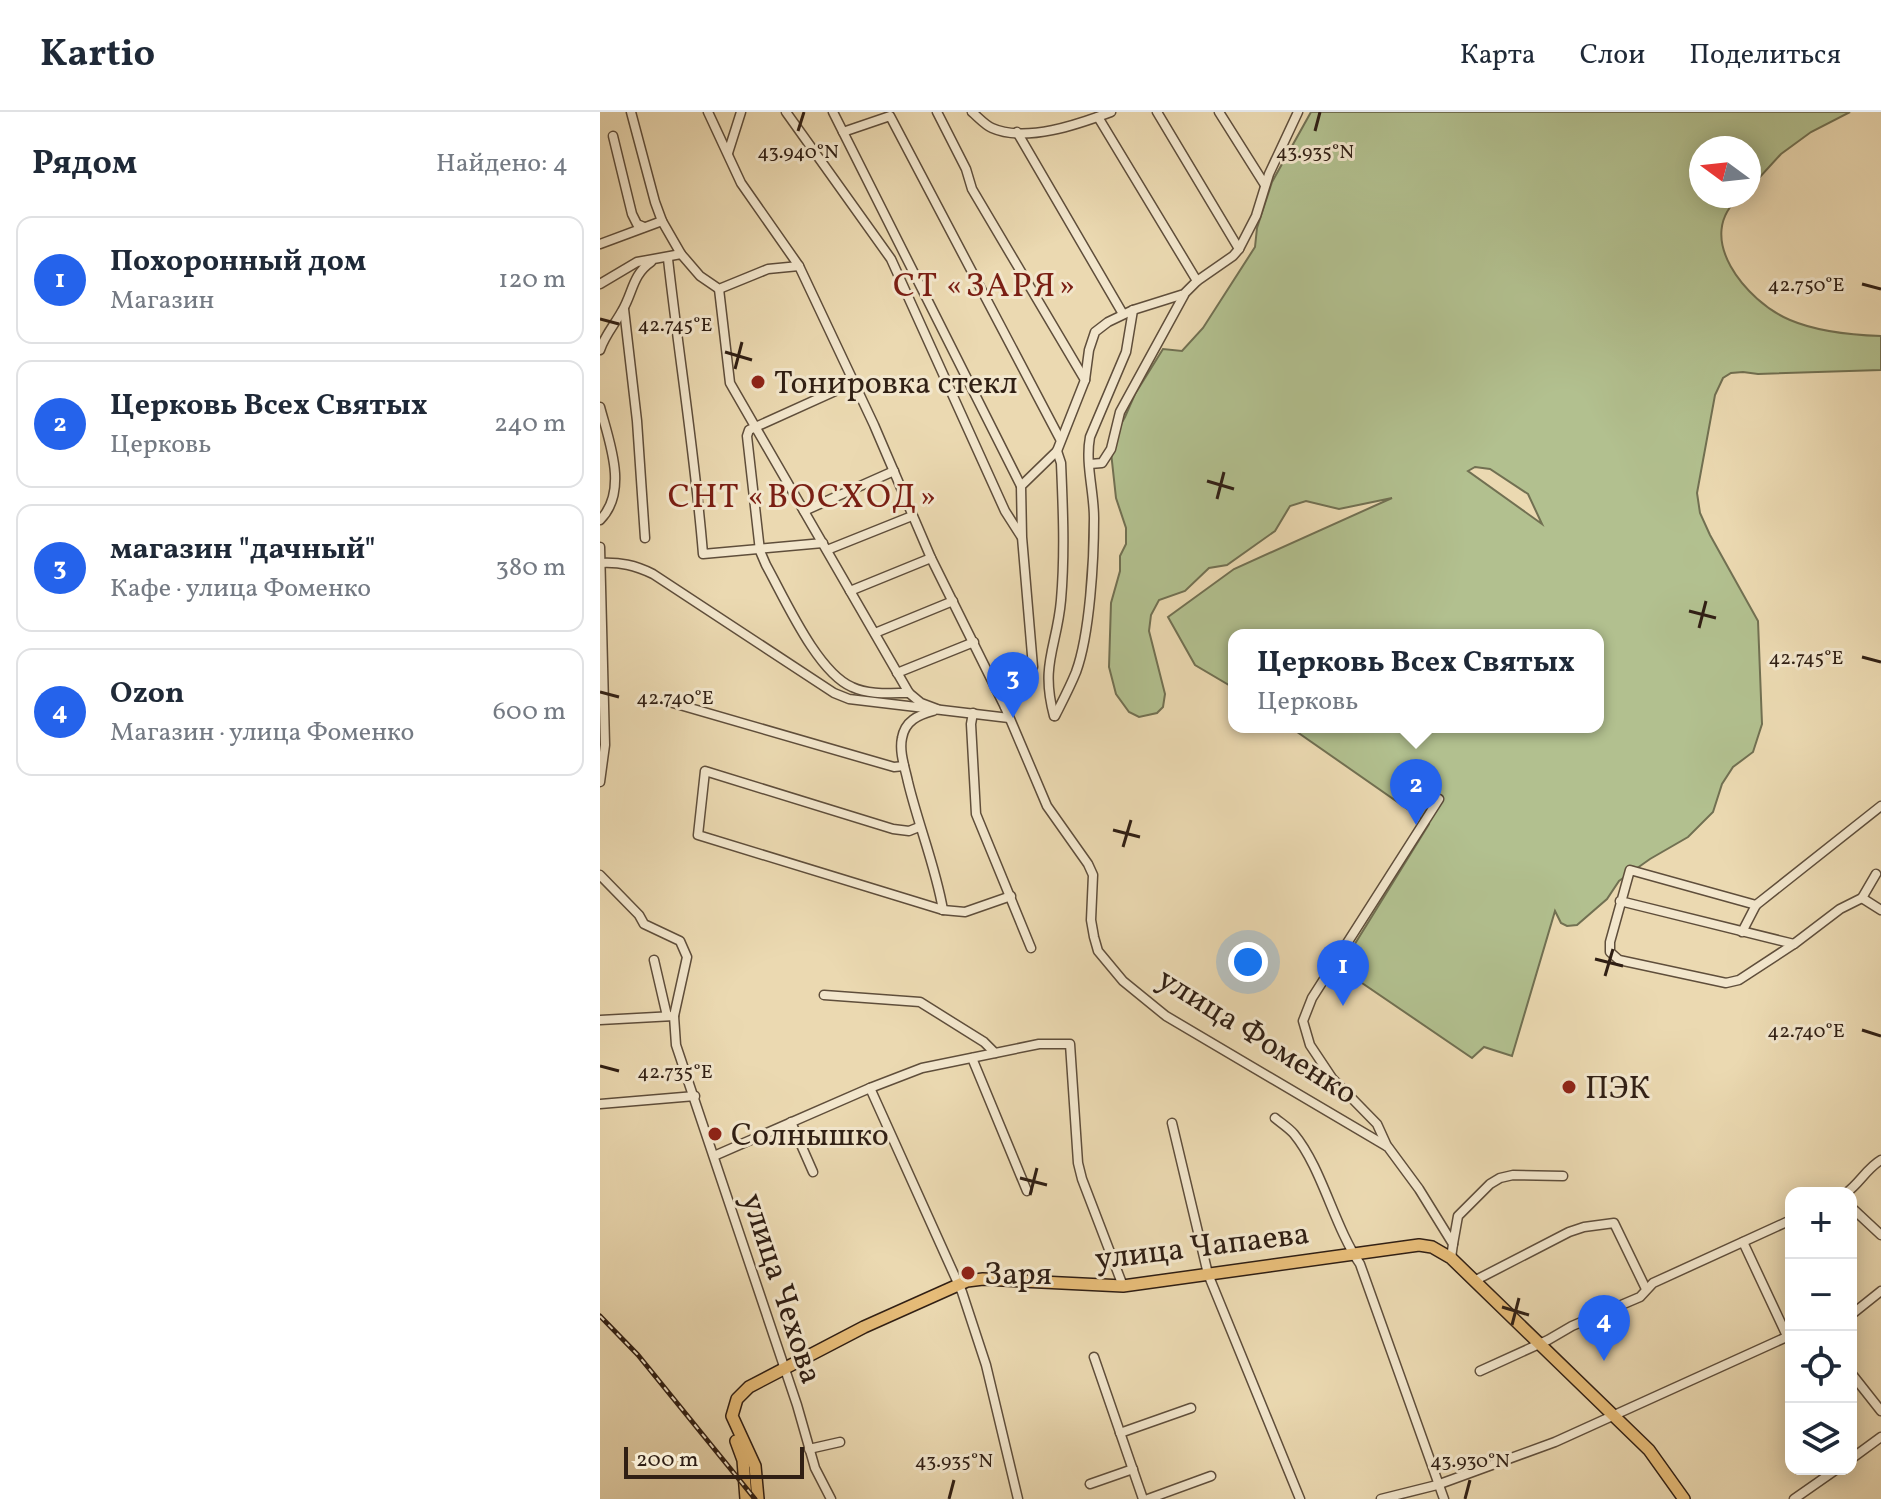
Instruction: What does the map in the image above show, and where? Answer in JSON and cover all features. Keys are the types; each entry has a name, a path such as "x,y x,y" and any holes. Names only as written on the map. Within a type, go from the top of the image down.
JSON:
{"main road":[{"name":"улица Чапаева","path":"758,1499 755,1466 733,1423 733,1408 741,1393 864,1327 959,1284 983,1279 1123,1286 1419,1245 1432,1247 1451,1258"},
{"path":"1451,1258 1615,1415 1657,1460 1684,1499"},
{"name":"улица Чапаева","path":"746,1499 743,1460 727,1421 729,1403 744,1384 785,1368"}],"street":[{"path":"631,112 648,182 662,221 681,254 700,276 719,289 730,383 909,693 921,703 937,709"},
{"name":"улица Фоменко","path":"708,112 741,183 799,266 931,558 1005,707 1047,806 1093,875 1091,920 1098,951 1123,981 1166,1016 1347,1120 1388,1147 1453,1244"},
{"path":"727,155 741,112"},
{"path":"786,112 891,259 1005,511 1022,537"},
{"path":"833,112 1021,486 1033,667 1005,707"},
{"path":"843,132 901,112"},
{"path":"937,112 966,169 972,189 1085,380"},
{"path":"972,112 990,127 1017,132 1061,129 1111,112"},
{"path":"1157,112 1239,249"},
{"path":"1219,112 1265,185"},
{"path":"1090,464 1102,463 1111,449 1120,412 1184,294 1239,249 1256,216 1265,185 1298,112"},
{"path":"890,116 1060,439"},
{"path":"1098,117 1197,281"},
{"path":"1017,132 1123,314"},
{"path":"613,136 632,214 637,224 644,227"},
{"path":"600,244 662,221"},
{"path":"600,284 637,262 668,259 681,254"},
{"path":"668,259 684,398 696,469 703,554 825,547 912,516"},
{"path":"600,350 624,309 633,282 641,269 652,261"},
{"path":"719,289 768,269 799,266"},
{"path":"1021,486 1057,451 1085,380 1095,332 1123,314 1184,294"},
{"path":"624,309 637,421 645,538"},
{"path":"1057,451 1061,463 1064,550 1061,604 1048,665 1048,694 1055,716 1076,671 1084,643 1093,566 1094,517 1087,449 1126,352 1133,310"},
{"path":"853,383 755,425 747,436 760,551 823,665 853,688 867,692 909,693"},
{"path":"600,407 613,453 614,497 600,520"},
{"path":"804,511 894,471"},
{"path":"600,547 605,745 600,782"},
{"path":"850,591 931,558"},
{"path":"601,563 618,562 653,574 834,693 849,699 1009,718"},
{"path":"875,633 953,601"},
{"path":"897,673 974,642"},
{"path":"666,701 894,767 904,766"},
{"path":"937,709 918,715 909,722 902,737 904,766 943,910"},
{"path":"973,713 974,808 1031,948"},
{"path":"919,827 909,831 893,829 705,771 698,835 943,910 965,912 1011,896"},
{"path":"1388,1147 1377,1124 1318,1060 1304,1032 1303,1021 1312,998 1439,799"},
{"path":"1742,932 1756,905 1881,806"},
{"path":"1756,905 1630,870 1610,952 1619,960 1726,983 1739,980 1840,909 1862,898 1876,874"},
{"name":"улица Чехова","path":"600,875 632,907 644,924 680,941 687,957 670,1016"},
{"path":"1862,898 1881,910"},
{"path":"1620,901 1794,944"},
{"name":"улица Чехова","path":"654,960 676,1045 785,1368 815,1468 831,1499"},
{"path":"824,995 920,1002 984,1042 995,1053"},
{"path":"600,1020 670,1016"},
{"path":"714,1156 922,1068 1039,1044 1070,1044 1082,1179 1123,1286"},
{"path":"972,1058 1027,1191"},
{"path":"870,1088 959,1284 986,1365 1018,1499"},
{"path":"600,1104 695,1096"},
{"path":"1275,1118 1294,1134 1361,1268 1444,1499"},
{"path":"791,1122 813,1172"},
{"path":"1172,1123 1208,1274 1300,1499"},
{"path":"1855,1187 1881,1160"},
{"path":"1451,1258 1458,1216 1490,1184 1513,1175 1563,1176"},
{"path":"1857,1213 1881,1235"},
{"path":"1474,1281 1569,1232 1614,1223 1646,1289"},
{"path":"1480,1371 1640,1297 1653,1283 1785,1223"},
{"path":"1743,1242 1787,1331"},
{"path":"1857,1310 1881,1291"},
{"path":"1381,1499 1437,1485 1555,1442 1785,1338"},
{"path":"1094,1357 1146,1499 1211,1476"},
{"path":"1857,1381 1881,1411"},
{"path":"1120,1433 1191,1408"},
{"path":"1857,1455 1881,1437"},
{"path":"809,1449 840,1442"},
{"path":"1090,1484 1133,1469"},
{"path":"1794,1499 1828,1475"}],"green space":[{"path":"1311,112 1850,112 1811,132 1781,154 1761,176 1761,136 1689,136 1689,208 1730,208 1722,230 1723,248 1742,283 1757,299 1790,320 1835,332 1881,336 1881,370 1743,372 1731,373 1723,378 1715,395 1697,493 1700,513 1710,535 1758,621 1762,724 1753,752 1733,767 1722,784 1713,812 1688,837 1619,881 1607,899 1577,925 1561,923 1555,911 1512,1056 1484,1047 1472,1058 1340,968 1429,824 1299,733 1604,733 1604,629 1228,629 1228,684 1195,665 1168,617 1234,569 1392,498 1339,509 1306,501 1290,506 1275,531 1227,565 1209,568 1185,591 1159,600 1151,615 1149,631 1165,694 1163,707 1157,713 1139,717 1129,712 1116,694 1109,667 1111,603 1120,571 1120,556 1126,544 1126,528 1116,498 1110,443 1163,349 1182,351 1203,328 1255,247 1257,228 1272,182","holes":["1475,467 1490,469 1528,494 1542,524 1468,471"]}],"railway":[{"path":"600,1316 638,1355 755,1499"}],"place":[{"name":"Тонировка стекл","path":"758,382"},
{"name":"магазин \"дачный\"","path":"1013,718"},
{"name":"Церковь Всех Святых","path":"1416,825"},
{"name":"Похоронный дом","path":"1343,1006"},
{"name":"ПЭК","path":"1569,1087"},
{"name":"Солнышко","path":"715,1134"},
{"name":"Заря","path":"968,1273"},
{"name":"Ozon","path":"1604,1361"}],"district":[{"name":"СТ «ЗАРЯ»","path":"985,284"},
{"name":"СНТ «ВОСХОД»","path":"803,495"}]}
